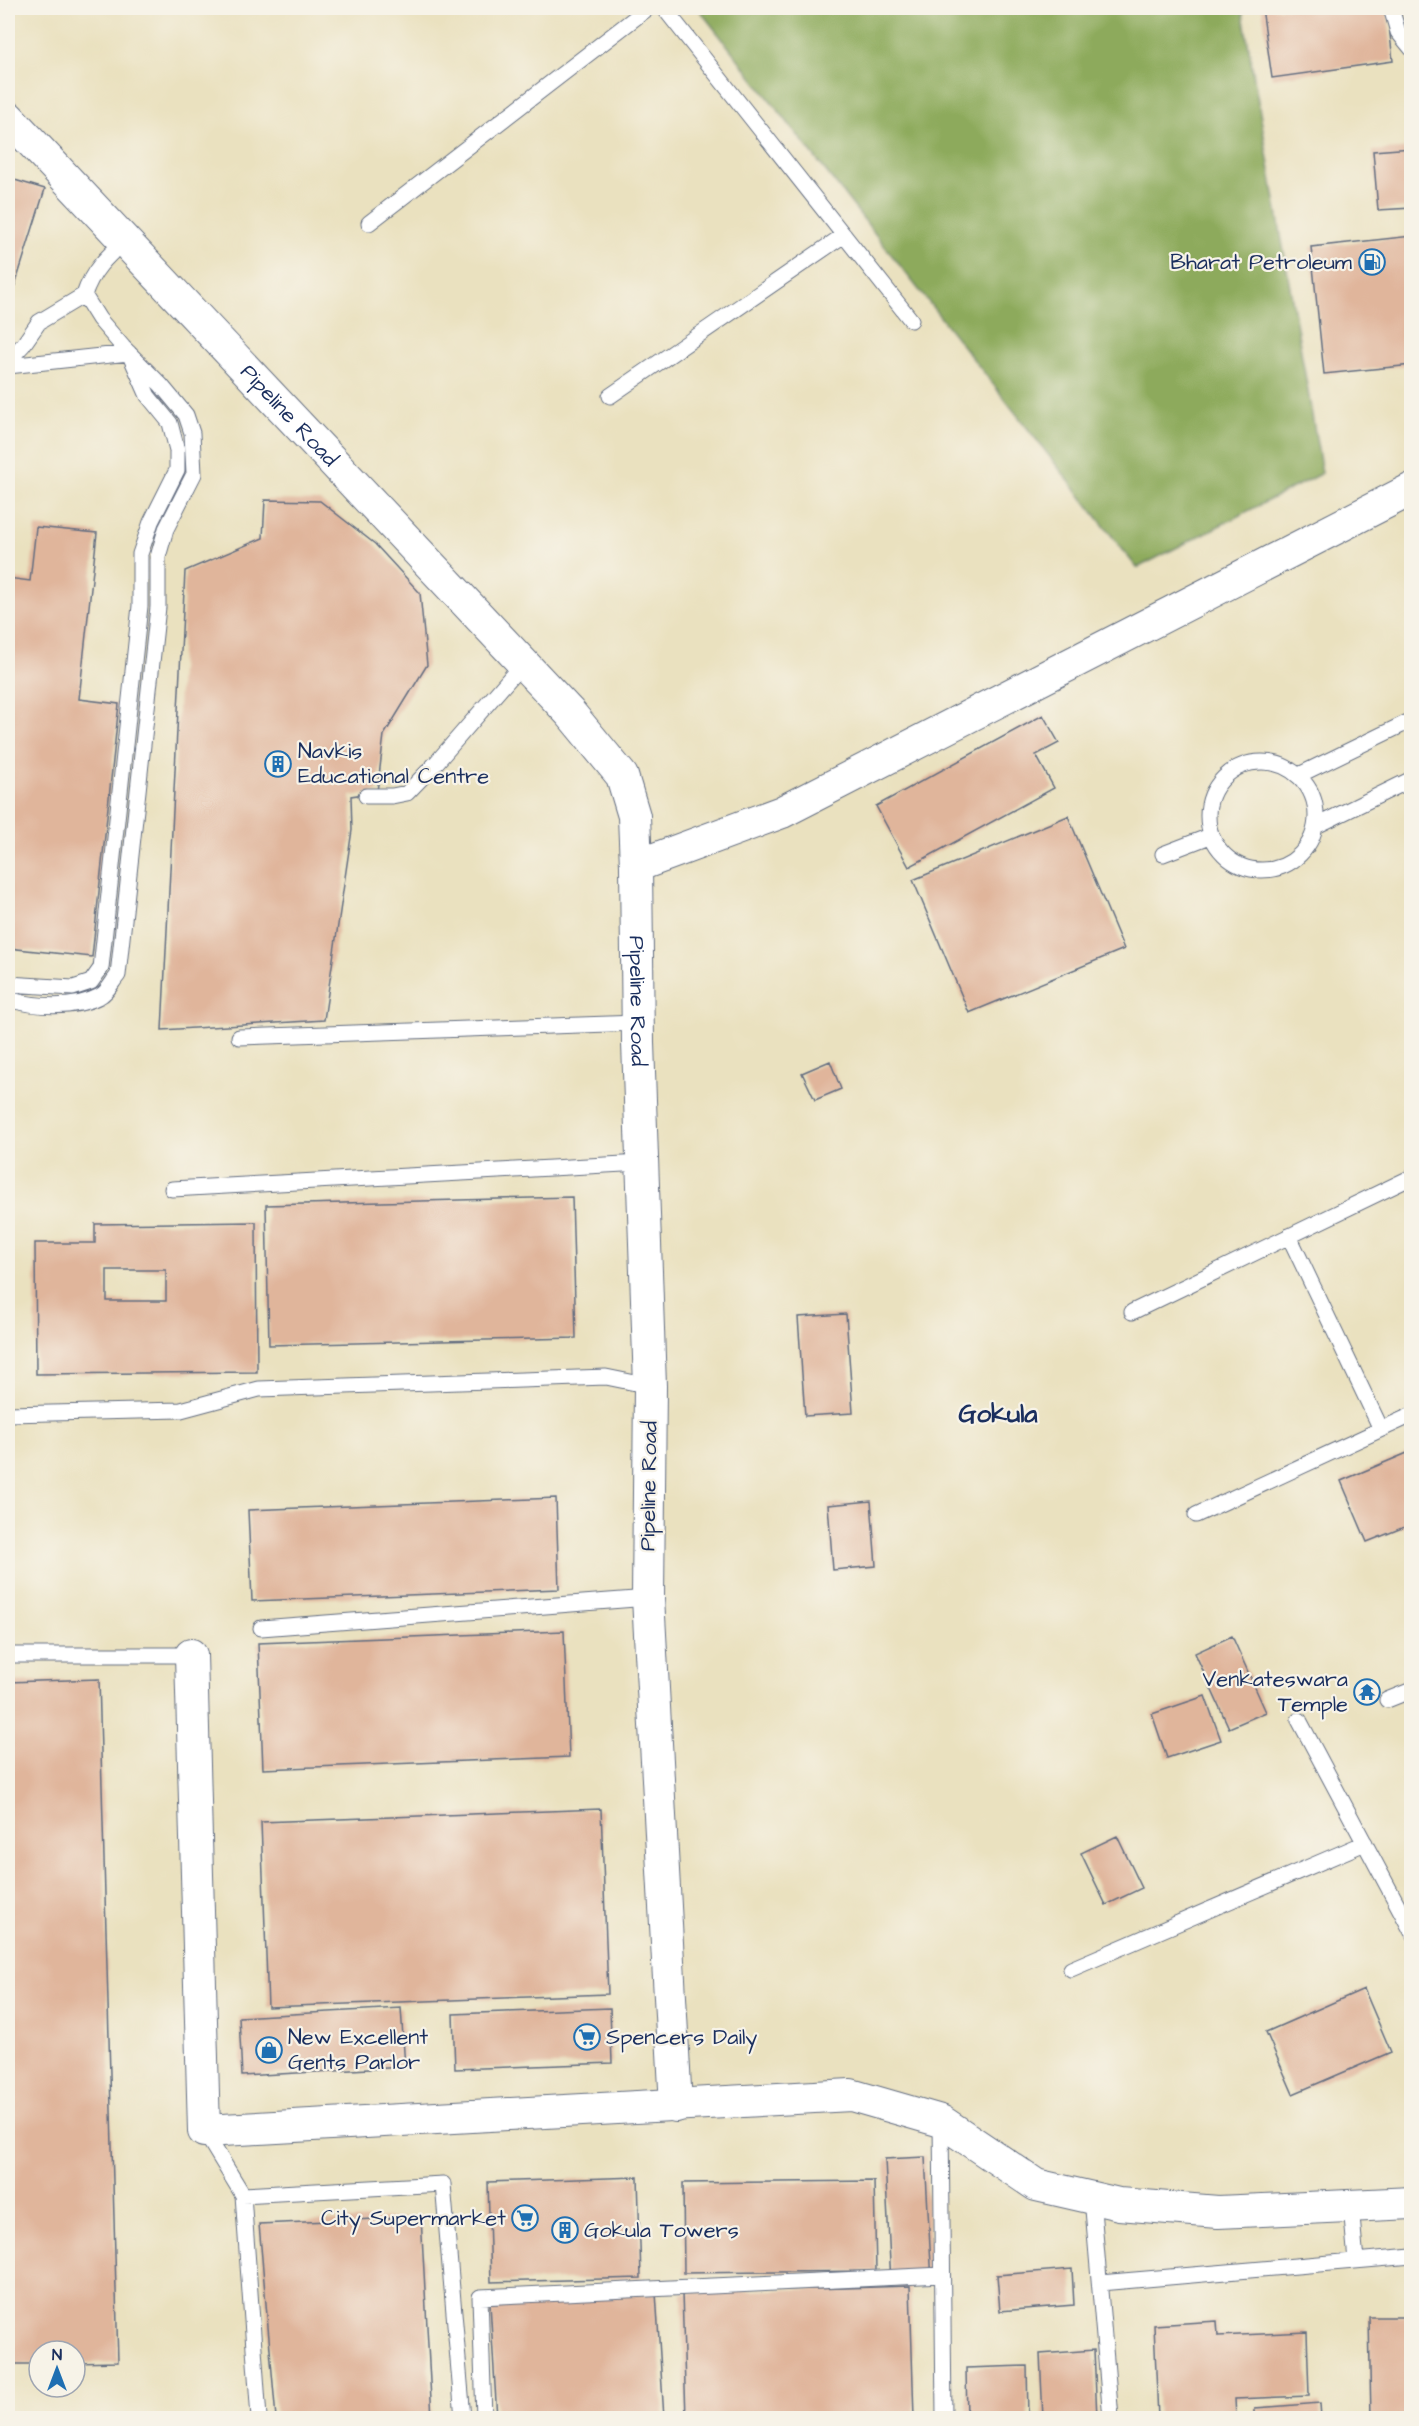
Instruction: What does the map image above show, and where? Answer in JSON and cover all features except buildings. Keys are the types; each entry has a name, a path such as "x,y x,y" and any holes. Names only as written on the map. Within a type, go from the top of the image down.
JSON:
{"street":[{"name":"Pipeline Road","path":"8,117 570,713 622,776 634,816 638,1023 650,1386 648,1598 676,2106"},
{"path":"636,866 782,812 1412,489"},
{"path":"191,1655 204,2131 851,2095 942,2121 1036,2184 1119,2204 1218,2212 1412,2203"}],"lane":[{"path":"369,223 648,8"},
{"path":"664,8 911,320"},
{"path":"1392,8 1398,32 1412,49"},
{"path":"610,396 844,235"},
{"path":"8,361 39,322 84,295 89,280 102,261 125,241"},
{"path":"8,999 22,1003 79,1004 102,996 118,975 158,607 158,557 166,529 194,474 192,433 186,415 99,319 84,295"},
{"path":"8,366 129,353"},
{"path":"8,984 73,988 91,982 101,968 140,606 140,554 151,522 177,470 176,437 170,423 148,396 129,353"},
{"path":"366,796 392,796 406,793 436,763 523,663"},
{"path":"1299,775 1412,720"},
{"path":"1266,762 1284,766 1299,775 1311,791 1316,809 1316,826 1309,844 1298,857 1283,866 1266,871 1249,869 1232,862 1219,851 1210,836 1207,818 1209,801 1217,784 1230,771 1247,763 1266,762"},
{"path":"1316,826 1412,779"},
{"path":"1163,854 1210,836"},
{"path":"239,1037 638,1023"},
{"path":"172,1190 642,1163"},
{"path":"1132,1312 1412,1178"},
{"path":"1289,1236 1381,1429"},
{"path":"8,1414 181,1410 259,1389 606,1377 650,1386"},
{"path":"1196,1515 1412,1415"},
{"path":"261,1628 648,1598"},
{"path":"8,1655 191,1655"},
{"path":"1387,1700 1412,1690"},
{"path":"1299,1720 1412,1932"},
{"path":"1071,1970 1365,1843"},
{"path":"942,2121 944,2418"},
{"path":"204,2131 243,2195 259,2418"},
{"path":"243,2195 443,2184 463,2418"},
{"path":"1092,2198 1111,2418"},
{"path":"1351,2206 1356,2261"},
{"path":"1100,2283 1412,2256"},
{"path":"484,2418 480,2297 942,2276"}],"green space":[{"path":"698,8 1242,8 1322,473 1137,568"}],"place":[{"name":"Bharat Petroleum","path":"1372,262"},
{"name":"Navkis Educational Centre","path":"278,764"},
{"name":"Venkateswara Temple","path":"1367,1692"},
{"name":"Spencers Daily","path":"587,2037"},
{"name":"New Excellent Gents Parlor","path":"269,2050"},
{"name":"City Supermarket","path":"525,2218"},
{"name":"Gokula Towers","path":"565,2230"}],"district":[{"name":"Gokula","path":"998,1414"}]}
